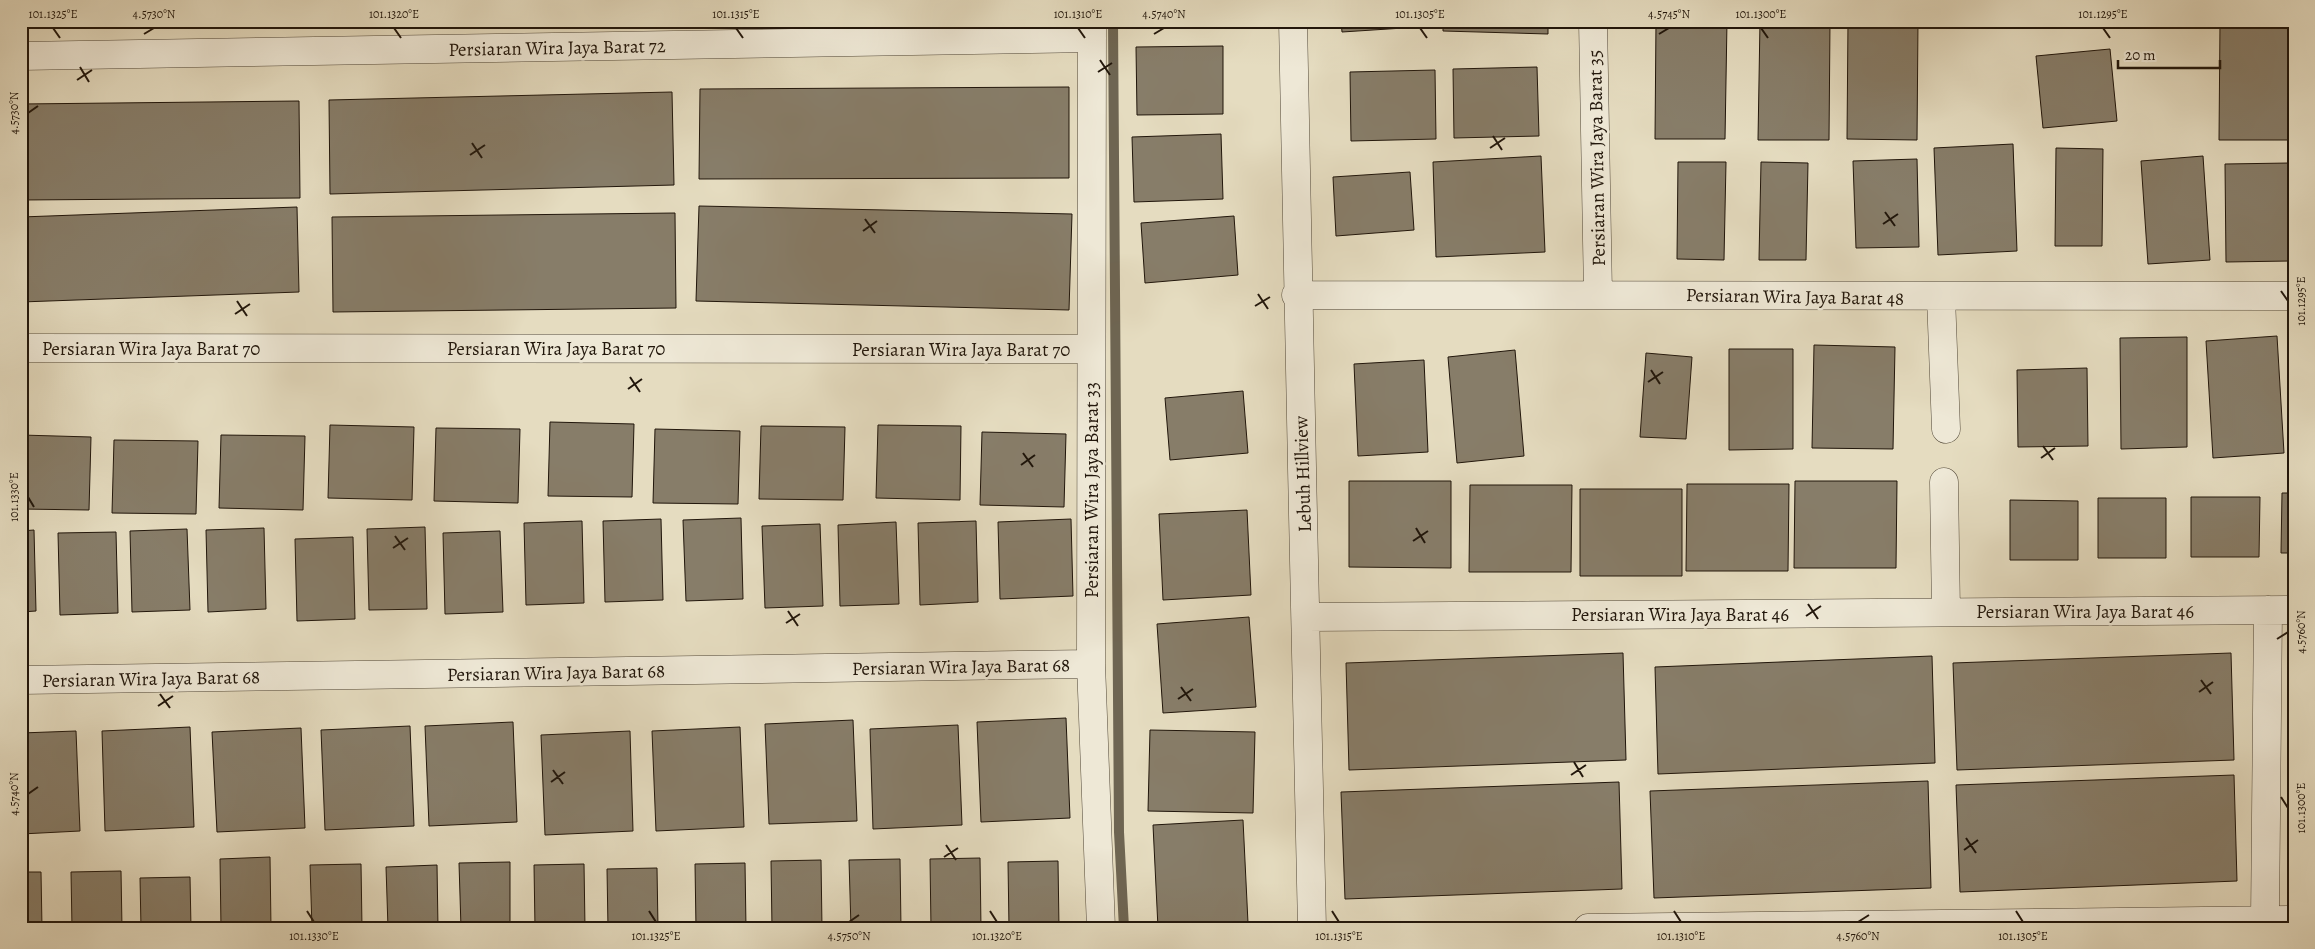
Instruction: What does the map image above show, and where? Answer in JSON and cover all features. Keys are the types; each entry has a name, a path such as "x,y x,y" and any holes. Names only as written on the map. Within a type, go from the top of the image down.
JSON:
{"street":[{"name":"Lebuh Hillview","path":"1292,21 1296,295 1307,617 1312,928"},
{"name":"Persiaran Wira Jaya Barat 35","path":"1593,21 1598,294"},
{"name":"Persiaran Wira Jaya Barat 72","path":"21,56 1092,30"},
{"name":"Persiaran Wira Jaya Barat 33","path":"1092,30 1091,664 1101,928"},
{"name":"Persiaran Wira Jaya Barat 48","path":"1296,295 2294,296"},
{"path":"1940,297 1946,429"},
{"name":"Persiaran Wira Jaya Barat 70","path":"21,348 1091,349"},
{"path":"1944,482 1946,612"},
{"path":"2265,920 2281,610"},
{"name":"Persiaran Wira Jaya Barat 46","path":"1307,617 2281,610"},
{"name":"Persiaran Wira Jaya Barat 68","path":"21,680 1091,664"},
{"path":"1588,928 2294,920"}],"building":[{"path":"1140,21 1220,21 1140,22"},
{"path":"1341,21 1419,21 1419,27 1342,32"},
{"path":"1443,21 1548,21 1548,34 1443,31"},
{"path":"1656,21 1727,21 1725,139 1655,139"},
{"path":"1760,21 1830,22 1829,140 1758,140"},
{"path":"1848,21 1918,21 1917,140 1847,139"},
{"path":"2220,22 2291,22 2289,140 2219,140"},
{"path":"1223,46 1223,114 1137,115 1136,47"},
{"path":"2110,49 2117,121 2043,128 2036,56"},
{"path":"1537,67 1539,136 1454,138 1453,69"},
{"path":"1435,70 1436,139 1351,141 1350,72"},
{"path":"1069,87 1069,178 699,179 700,89"},
{"path":"672,92 674,185 330,194 329,100"},
{"path":"299,101 300,198 21,200 21,104"},
{"path":"1221,134 1223,199 1134,202 1132,137"},
{"path":"2013,144 2017,251 1938,255 1934,148"},
{"path":"2056,148 2103,149 2102,246 2055,246"},
{"path":"1541,156 1545,252 1436,257 1433,162"},
{"path":"2203,156 2210,260 2148,264 2141,161"},
{"path":"1917,159 1919,247 1856,248 1853,161"},
{"path":"1678,162 1726,162 1724,260 1677,259"},
{"path":"1761,162 1808,163 1806,260 1759,260"},
{"path":"2290,163 2291,261 2226,262 2225,164"},
{"path":"1410,172 1414,230 1336,236 1333,177"},
{"path":"699,206 1072,214 1069,310 696,301"},
{"path":"297,207 299,292 21,302 21,217"},
{"path":"675,213 676,308 333,312 332,217"},
{"path":"1234,216 1238,275 1145,283 1141,223"},
{"path":"2277,336 2284,453 2213,458 2206,341"},
{"path":"2187,337 2187,447 2121,449 2120,338"},
{"path":"1814,345 1895,347 1893,449 1812,448"},
{"path":"1729,349 1793,349 1793,449 1729,450"},
{"path":"1515,350 1524,456 1457,463 1448,357"},
{"path":"1646,353 1692,357 1686,439 1640,437"},
{"path":"1424,360 1428,452 1358,456 1354,364"},
{"path":"2087,368 2088,446 2018,447 2017,370"},
{"path":"1243,391 1248,453 1170,460 1165,398"},
{"path":"550,422 634,424 632,497 548,496"},
{"path":"330,425 414,427 412,500 328,498"},
{"path":"878,425 961,426 960,500 876,498"},
{"path":"761,426 845,427 843,500 759,499"},
{"path":"436,428 520,429 518,503 434,501"},
{"path":"655,429 740,431 738,504 653,503"},
{"path":"982,432 1066,434 1064,507 980,505"},
{"path":"21,435 91,437 89,510 21,509"},
{"path":"221,435 305,436 303,510 219,508"},
{"path":"114,440 198,441 196,514 112,513"},
{"path":"1349,481 1451,481 1451,568 1349,567"},
{"path":"1795,481 1897,481 1896,568 1794,568"},
{"path":"1687,484 1789,484 1788,571 1686,571"},
{"path":"1470,485 1572,485 1571,572 1469,572"},
{"path":"1580,489 1682,489 1682,576 1580,576"},
{"path":"2282,493 2294,493 2294,553 2281,553"},
{"path":"2191,497 2260,497 2259,557 2191,557"},
{"path":"2098,498 2166,498 2166,558 2098,558"},
{"path":"2010,500 2078,501 2078,560 2010,560"},
{"path":"1247,510 1251,595 1163,600 1159,514"},
{"path":"741,518 743,599 686,601 683,520"},
{"path":"661,519 663,600 605,602 603,521"},
{"path":"1071,519 1073,596 1000,599 998,522"},
{"path":"582,521 584,603 526,605 524,523"},
{"path":"976,521 978,602 920,605 918,523"},
{"path":"896,522 899,604 840,606 838,525"},
{"path":"820,524 823,606 765,608 762,526"},
{"path":"425,527 427,609 369,610 367,529"},
{"path":"264,528 266,609 208,612 206,530"},
{"path":"187,529 190,610 132,612 130,531"},
{"path":"34,530 36,611 21,612 21,531"},
{"path":"500,531 503,612 445,614 443,533"},
{"path":"116,532 118,613 60,615 58,533"},
{"path":"353,537 355,619 297,621 295,539"},
{"path":"1249,617 1256,707 1163,713 1157,624"},
{"path":"1623,653 1626,760 1349,770 1346,663"},
{"path":"2231,653 2234,760 1957,770 1953,663"},
{"path":"1932,656 1935,763 1658,774 1655,667"},
{"path":"1066,718 1070,818 981,822 977,722"},
{"path":"853,720 857,821 769,824 765,724"},
{"path":"513,722 517,822 429,826 425,726"},
{"path":"958,725 962,825 873,829 870,729"},
{"path":"410,726 414,826 325,830 321,730"},
{"path":"190,727 194,827 105,831 102,731"},
{"path":"740,727 744,827 656,831 652,731"},
{"path":"301,728 305,828 217,832 212,732"},
{"path":"1150,730 1255,732 1253,813 1148,811"},
{"path":"76,731 80,831 21,834 21,733"},
{"path":"630,731 633,831 545,835 541,735"},
{"path":"2234,775 2237,881 1960,892 1956,785"},
{"path":"1928,781 1931,888 1654,898 1650,791"},
{"path":"1619,782 1622,889 1345,899 1341,792"},
{"path":"1243,820 1248,923 1158,928 1153,825"},
{"path":"270,857 271,928 221,928 220,859"},
{"path":"980,858 981,928 931,928 930,859"},
{"path":"900,859 901,928 851,928 849,860"},
{"path":"821,860 822,928 772,928 771,861"},
{"path":"1058,861 1059,928 1009,928 1008,862"},
{"path":"510,862 510,928 461,928 459,863"},
{"path":"745,863 746,928 696,928 695,864"},
{"path":"361,864 362,928 312,928 310,865"},
{"path":"584,864 585,928 535,928 534,865"},
{"path":"437,865 438,928 388,928 386,867"},
{"path":"657,868 658,928 608,928 607,869"},
{"path":"121,871 122,928 72,928 71,872"},
{"path":"21,872 41,872 42,928 21,928"},
{"path":"190,877 191,928 141,928 140,878"}],"waterway":[{"path":"1113,21 1119,832 1124,928"}]}
